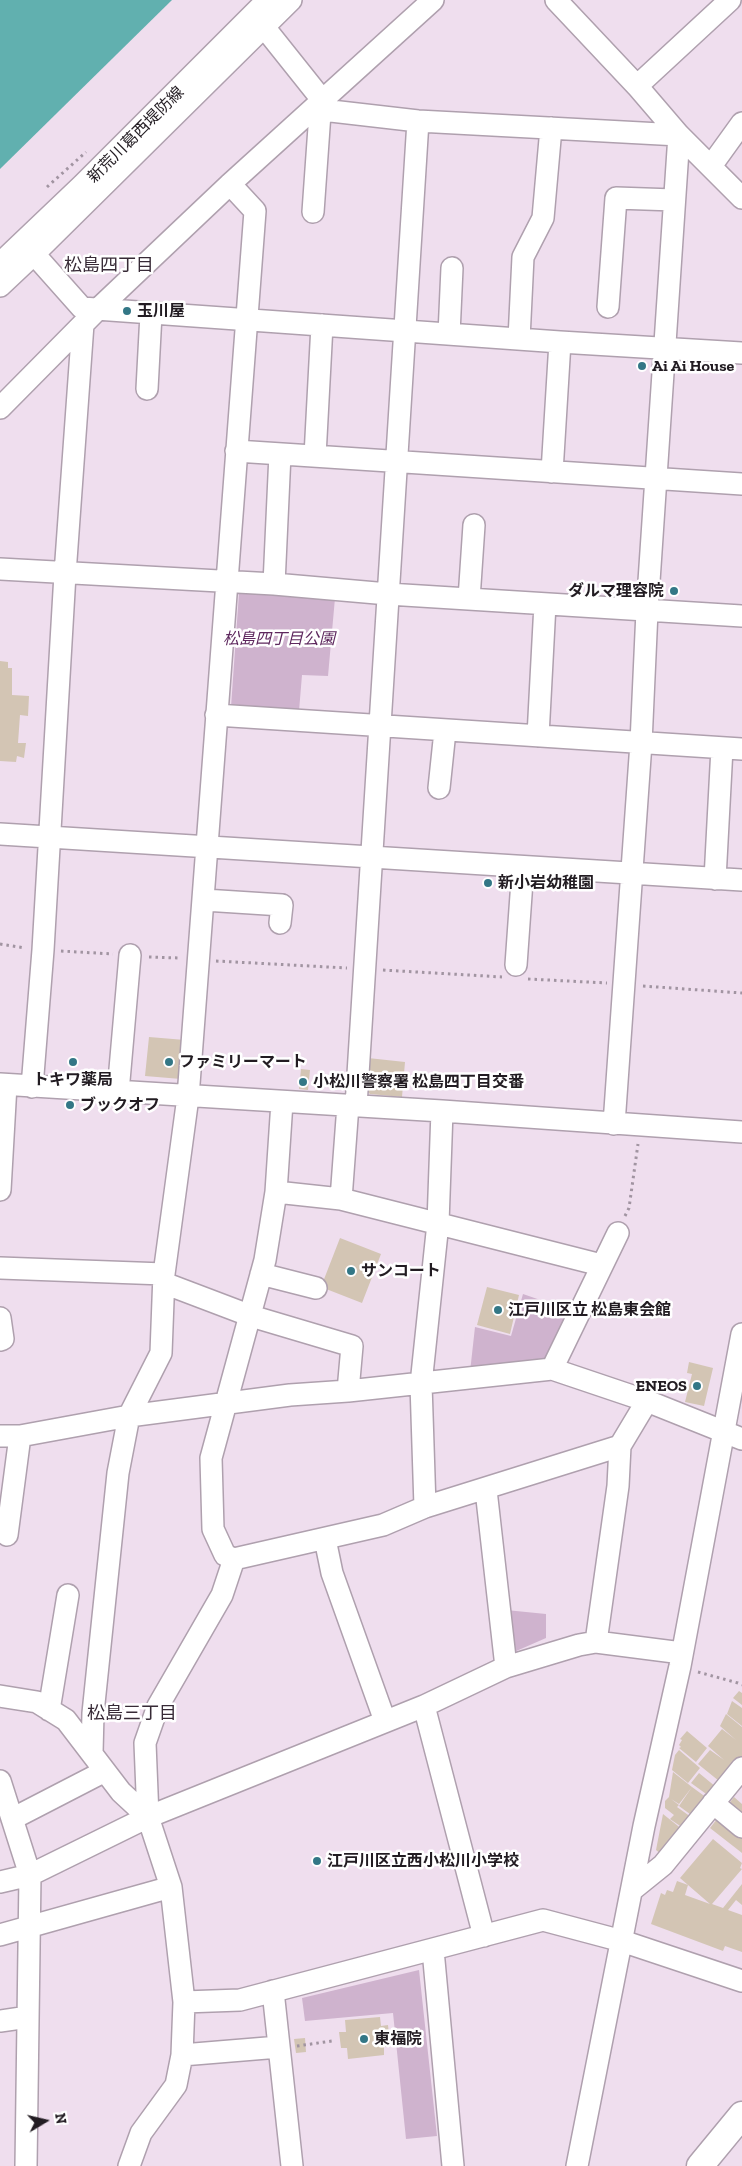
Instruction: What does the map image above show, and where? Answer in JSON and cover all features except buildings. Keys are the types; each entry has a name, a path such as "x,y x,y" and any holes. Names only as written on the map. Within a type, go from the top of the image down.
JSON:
{"main road":[{"name":"新荒川葛西堤防線","path":"0,267 77,203 271,0"},
{"path":"700,2166 742,2115"}],"street":[{"path":"0,286 34,254 77,203 291,0"},
{"path":"0,408 90,317 230,184 321,99 433,0"},
{"path":"556,0 637,86 679,135 742,198"},
{"path":"637,86 719,4"},
{"path":"264,27 331,111 418,121 679,135"},
{"path":"314,212 321,99"},
{"path":"341,1200 352,1106 372,857 418,121"},
{"path":"711,166 742,123"},
{"path":"520,339 523,256 543,218 551,128"},
{"path":"614,1124 679,135"},
{"path":"92,1753 93,1713 118,1473 129,1416 161,1353 164,1278 188,1097 255,211 230,184"},
{"path":"608,307 616,198 674,200"},
{"path":"32,1086 65,574 90,317 34,254"},
{"path":"449,334 452,268"},
{"path":"90,317 151,314 742,353"},
{"path":"147,389 151,314"},
{"path":"315,456 322,326"},
{"path":"552,472 560,342"},
{"path":"236,451 742,484"},
{"path":"274,584 280,454"},
{"path":"469,599 474,525"},
{"path":"0,569 274,584 388,594 742,616"},
{"path":"538,736 545,604"},
{"path":"216,715 380,727 732,748 715,879"},
{"path":"439,788 445,731"},
{"path":"0,834 742,880"},
{"path":"516,965 523,867"},
{"path":"204,900 282,906 280,924"},
{"path":"118,1092 130,955"},
{"path":"0,1179 3,1085 442,1111 742,1132"},
{"path":"282,1102 276,1192 261,1274 251,1316 224,1404 211,1458 212,1529 225,1555 234,1559 384,1525 425,1507 486,1490 620,1446"},
{"path":"425,1507 420,1384 438,1223 442,1111"},
{"path":"276,1192 341,1200 601,1265"},
{"path":"552,1369 618,1233"},
{"path":"0,1268 164,1278 251,1316 352,1346 348,1392"},
{"path":"261,1274 316,1288"},
{"path":"0,1318 3,1339 0,1340"},
{"path":"577,2166 632,1890 681,1659 733,1436 742,1334"},
{"path":"8,1535 10,1436 129,1416 290,1395 348,1392 552,1369 647,1400 733,1436"},
{"path":"596,1642 618,1486 620,1446 647,1400"},
{"path":"486,1490 506,1668"},
{"path":"325,1539 332,1573 385,1721"},
{"path":"129,2166 141,2133 176,2084 182,2055 184,2002 171,1887 148,1817 144,1743 158,1706 222,1595 234,1559"},
{"path":"49,1710 68,1596"},
{"path":"0,1882 30,1875 148,1817 424,1706 506,1668 596,1642 681,1659"},
{"path":"0,1696 37,1702 66,1720 121,1792 148,1817"},
{"path":"424,1706 484,1936"},
{"path":"632,1890 663,1865 742,1768"},
{"path":"12,1819 105,1771"},
{"path":"0,1781 30,1875 26,2166"},
{"path":"713,1803 742,1827"},
{"path":"0,1935 171,1887"},
{"path":"184,2002 240,2000 543,1920 622,1941 742,1981"},
{"path":"433,1950 453,2166"},
{"path":"273,1991 284,2047 292,2166"},
{"path":"0,2021 28,2017"},
{"path":"182,2055 284,2047"}],"path":[{"path":"47,187 67,169"},
{"path":"618,1233 629,1208 640,1126"},
{"path":"681,1659 738,1682 742,1686"},
{"path":"284,2047 332,2041"}],"green space":[{"name":"松島四丁目公園","path":"239,593 335,598 328,676 302,675 299,711 231,707"},
{"path":"523,1294 572,1311 547,1360 470,1372 475,1327 511,1336"},
{"path":"506,1610 546,1614 546,1638 514,1652"},
{"path":"419,1970 437,2136 406,2139 393,2013 305,2021 302,1998"}],"shaded area":[{"path":"0,0 172,0 0,169"}],"place":[{"name":"玉川屋","path":"127,311"},
{"name":"Ai Ai House","path":"642,366"},
{"name":"ダルマ理容院","path":"674,591"},
{"name":"新小岩幼稚園","path":"488,883"},
{"name":"トキワ薬局","path":"73,1062"},
{"name":"ファミリーマート","path":"169,1062"},
{"name":"小松川警察署 松島四丁目交番","path":"303,1082"},
{"name":"ブックオフ","path":"70,1105"},
{"name":"サンコート","path":"351,1271"},
{"name":"江戸川区立 松島東会館","path":"498,1310"},
{"name":"ENEOS","path":"697,1386"},
{"name":"江戸川区立西小松川小学校","path":"317,1861"},
{"name":"東福院","path":"364,2039"}],"district":[{"name":"松島四丁目","path":"109,266"},
{"name":"松島三丁目","path":"132,1714"}]}
